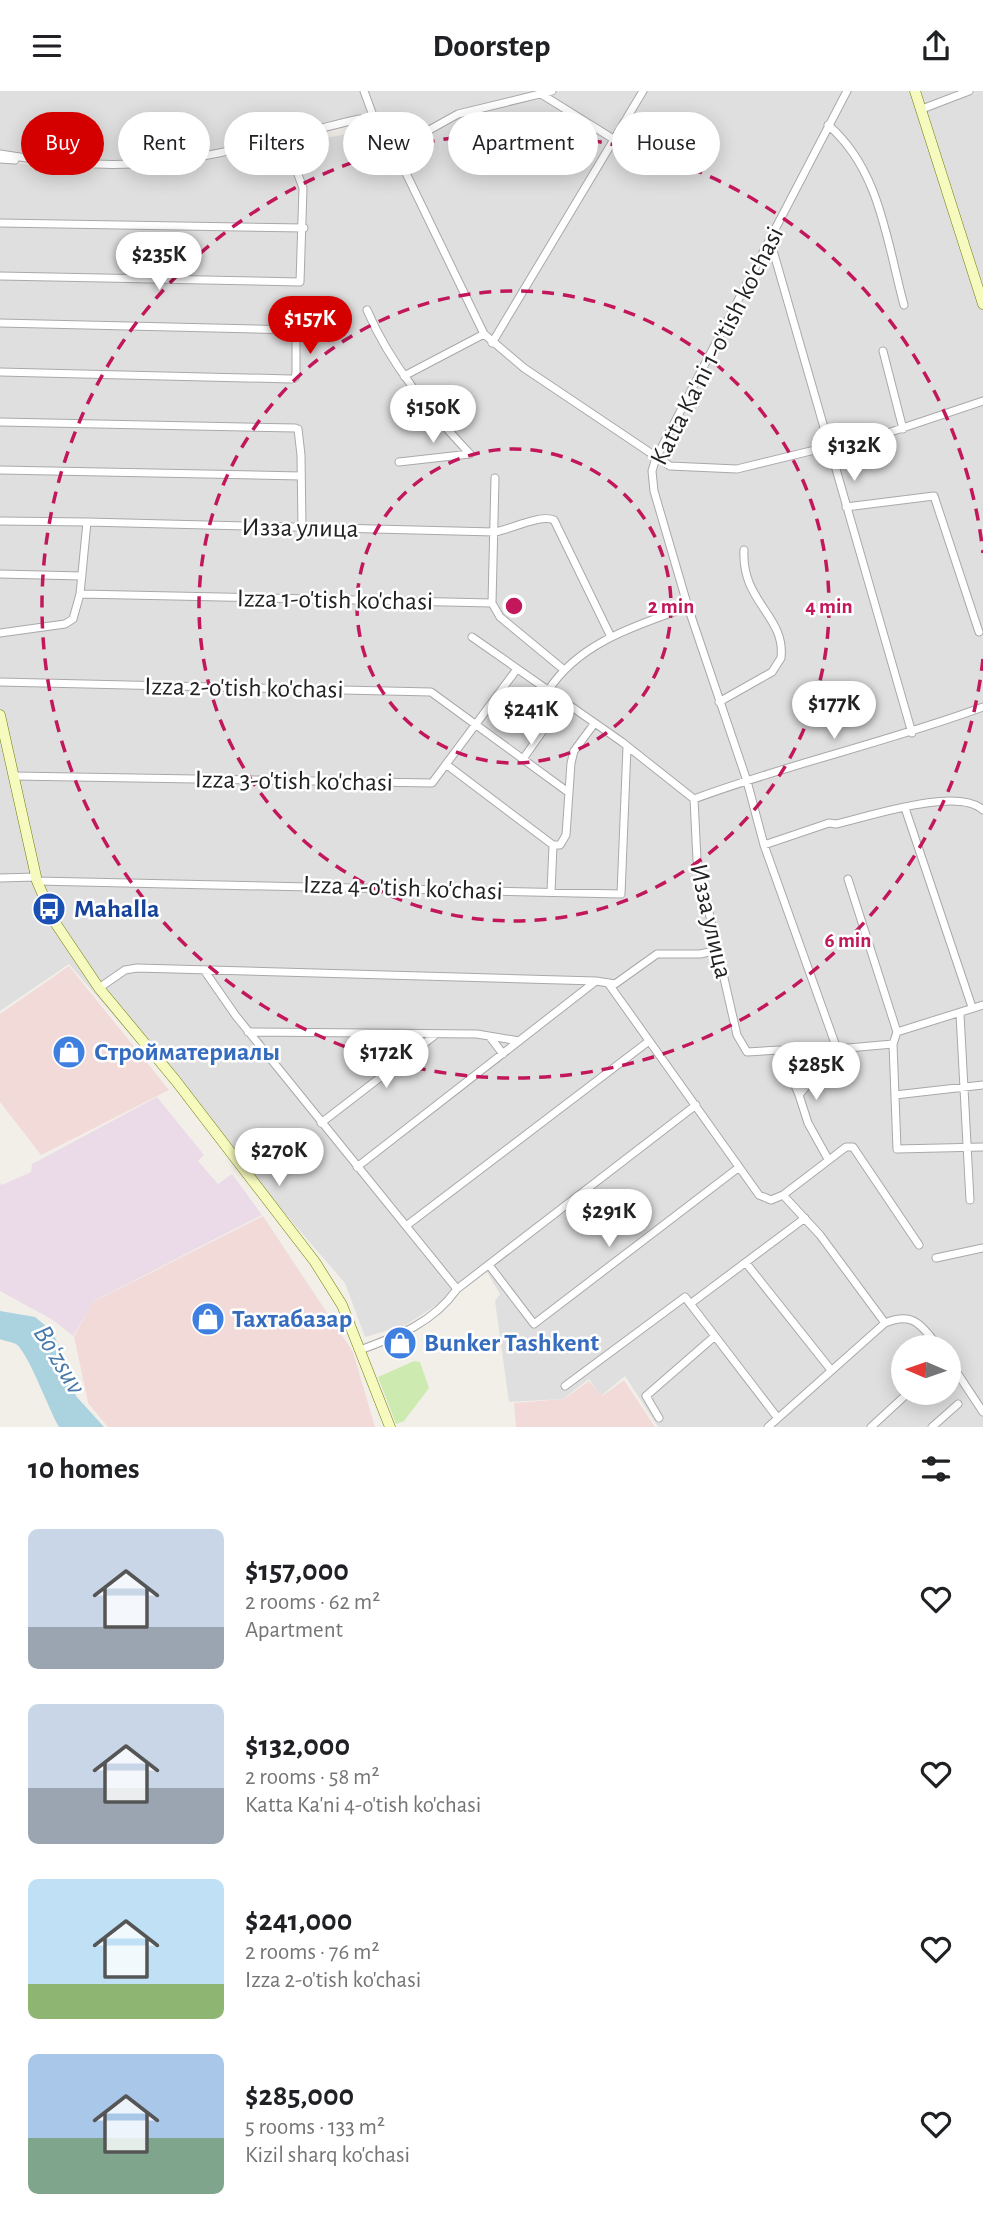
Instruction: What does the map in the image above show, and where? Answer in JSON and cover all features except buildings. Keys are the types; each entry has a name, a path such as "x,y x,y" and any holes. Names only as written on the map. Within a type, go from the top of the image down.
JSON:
{"main road":[{"path":"915,91 983,304"},
{"path":"0,715 37,879 61,933 100,989 176,1080 316,1262 342,1305 390,1427"}],"street":[{"path":"364,91 372,112"},
{"path":"434,127 454,115 552,91"},
{"path":"631,112 643,91"},
{"name":"Katta Ka'ni 1-o'tish ko'chasi","path":"837,1049 764,845 747,781 688,607 654,491 652,471 656,458 847,91"},
{"path":"922,109 969,91"},
{"path":"541,93 612,138"},
{"path":"828,125 851,147 870,181 904,306"},
{"path":"492,343 612,145"},
{"path":"104,163 165,162 224,152"},
{"path":"0,154 21,157"},
{"path":"0,159 21,160"},
{"path":"0,276 300,282 304,228 303,184 299,175"},
{"path":"408,175 484,334 492,343 656,458 681,468 737,469 823,447 831,452 983,401"},
{"path":"0,223 304,228"},
{"path":"769,240 912,733"},
{"path":"366,310 379,340 404,376 430,411 470,454 399,461"},
{"path":"0,323 296,330 296,373 295,378 291,379 0,372"},
{"path":"404,376 484,334"},
{"path":"883,351 903,429"},
{"path":"0,422 296,429 302,528"},
{"path":"0,470 301,477"},
{"path":"495,478 492,603 500,617 563,669"},
{"path":"846,507 934,496 979,632"},
{"name":"Изза улица","path":"0,521 495,532 522,527 542,517 554,520 611,637"},
{"path":"0,633 70,622 75,616 80,594 87,522"},
{"path":"719,702 772,672 781,658 778,630 746,579 744,550"},
{"path":"0,574 82,576"},
{"name":"Izza 1-o'tish ko'chasi","path":"80,594 492,603"},
{"path":"548,691 563,669 622,630 688,607"},
{"path":"472,637 627,747 694,799 912,733 983,707"},
{"name":"Izza 3-o'tish ko'chasi","path":"14,776 432,783 517,669"},
{"name":"Izza 2-o'tish ko'chasi","path":"0,682 431,692 478,723 568,792"},
{"path":"523,759 563,702"},
{"path":"447,765 553,845 560,845 566,835 574,751 594,724"},
{"name":"Izza 4-o'tish ko'chasi","path":"0,878 621,894 627,747"},
{"name":"Изза улица","path":"694,799 696,860 737,1035 747,1052 780,1050 799,1095"},
{"path":"764,845 829,823 836,824 905,808 959,801 983,810"},
{"path":"905,808 972,1007"},
{"path":"551,892 553,845"},
{"path":"848,879 897,1032 893,1044 897,1149 983,1147"},
{"path":"100,989 125,970 138,968 596,981 615,984 657,954 700,954 718,950"},
{"path":"204,970 248,1032 457,1289"},
{"path":"357,1167 596,981"},
{"path":"608,983 738,1168 765,1200 783,1195 846,1147 853,1147 919,1245"},
{"path":"897,1032 983,1005"},
{"path":"960,1014 970,1200"},
{"path":"248,1032 489,1036 519,1041"},
{"path":"321,1123 434,1036"},
{"path":"489,1036 503,1054"},
{"path":"406,1226 649,1041"},
{"path":"828,1160 808,1123 799,1095 837,1049 893,1044"},
{"path":"895,1094 983,1086"},
{"path":"360,1350 405,1333 428,1319 445,1305 457,1289 696,1105"},
{"path":"489,1265 534,1324 738,1168"},
{"path":"783,1195 805,1218 884,1323"},
{"path":"690,1304 805,1218"},
{"path":"936,1258 983,1248"},
{"path":"746,1263 831,1370"},
{"path":"565,1386 685,1297 777,1417"},
{"path":"768,1427 884,1323 902,1317 911,1319 927,1335"},
{"path":"659,1418 646,1396 715,1336"},
{"path":"961,1379 983,1412"},
{"path":"871,1427 895,1405"},
{"path":"932,1427 957,1405"}],"shaded area":[{"path":"0,91 983,91 983,1427 658,1427 625,1376 601,1396 589,1379 563,1399 509,1402 495,1301 500,1294 487,1272 406,1325 365,1337 345,1283 69,964 0,1011 0,162 21,164 21,175 104,175 104,168 118,168 118,175 210,175 210,159 224,157 224,175 329,175 329,137 343,135 343,175 434,175 434,112 343,112 343,124 329,128 329,112 224,112 224,151 210,154 210,112 118,112 118,161 104,162 104,112 21,112 21,157 0,154"},
{"name":"Стройматериалы","path":"69,966 169,1090 41,1155 0,1102 0,1014"},
{"path":"157,1097 204,1155 198,1161 218,1184 232,1174 262,1215 94,1301 73,1336 53,1320 0,1291 0,1183 2,1185 31,1172 32,1164"},
{"name":"Тахтабазар","path":"263,1216 353,1352 375,1427 108,1427 88,1403 74,1336 93,1302"},
{"path":"624,1380 655,1427 516,1427 514,1403 564,1399 589,1381 602,1396"}],"green space":[{"path":"414,1361 420,1362 429,1388 404,1421 396,1424 378,1377"}],"water":[{"name":"Boʻzsuv","path":"0,1311 35,1317 52,1331 67,1363 76,1396 104,1427 59,1427 21,1349 16,1344 0,1339"}],"place":[{"name":"Mahalla","path":"49,909"},
{"name":"Стройматериалы","path":"69,1052"},
{"name":"Тахтабазар","path":"208,1319"},
{"name":"Bunker Tashkent","path":"400,1343"}]}
